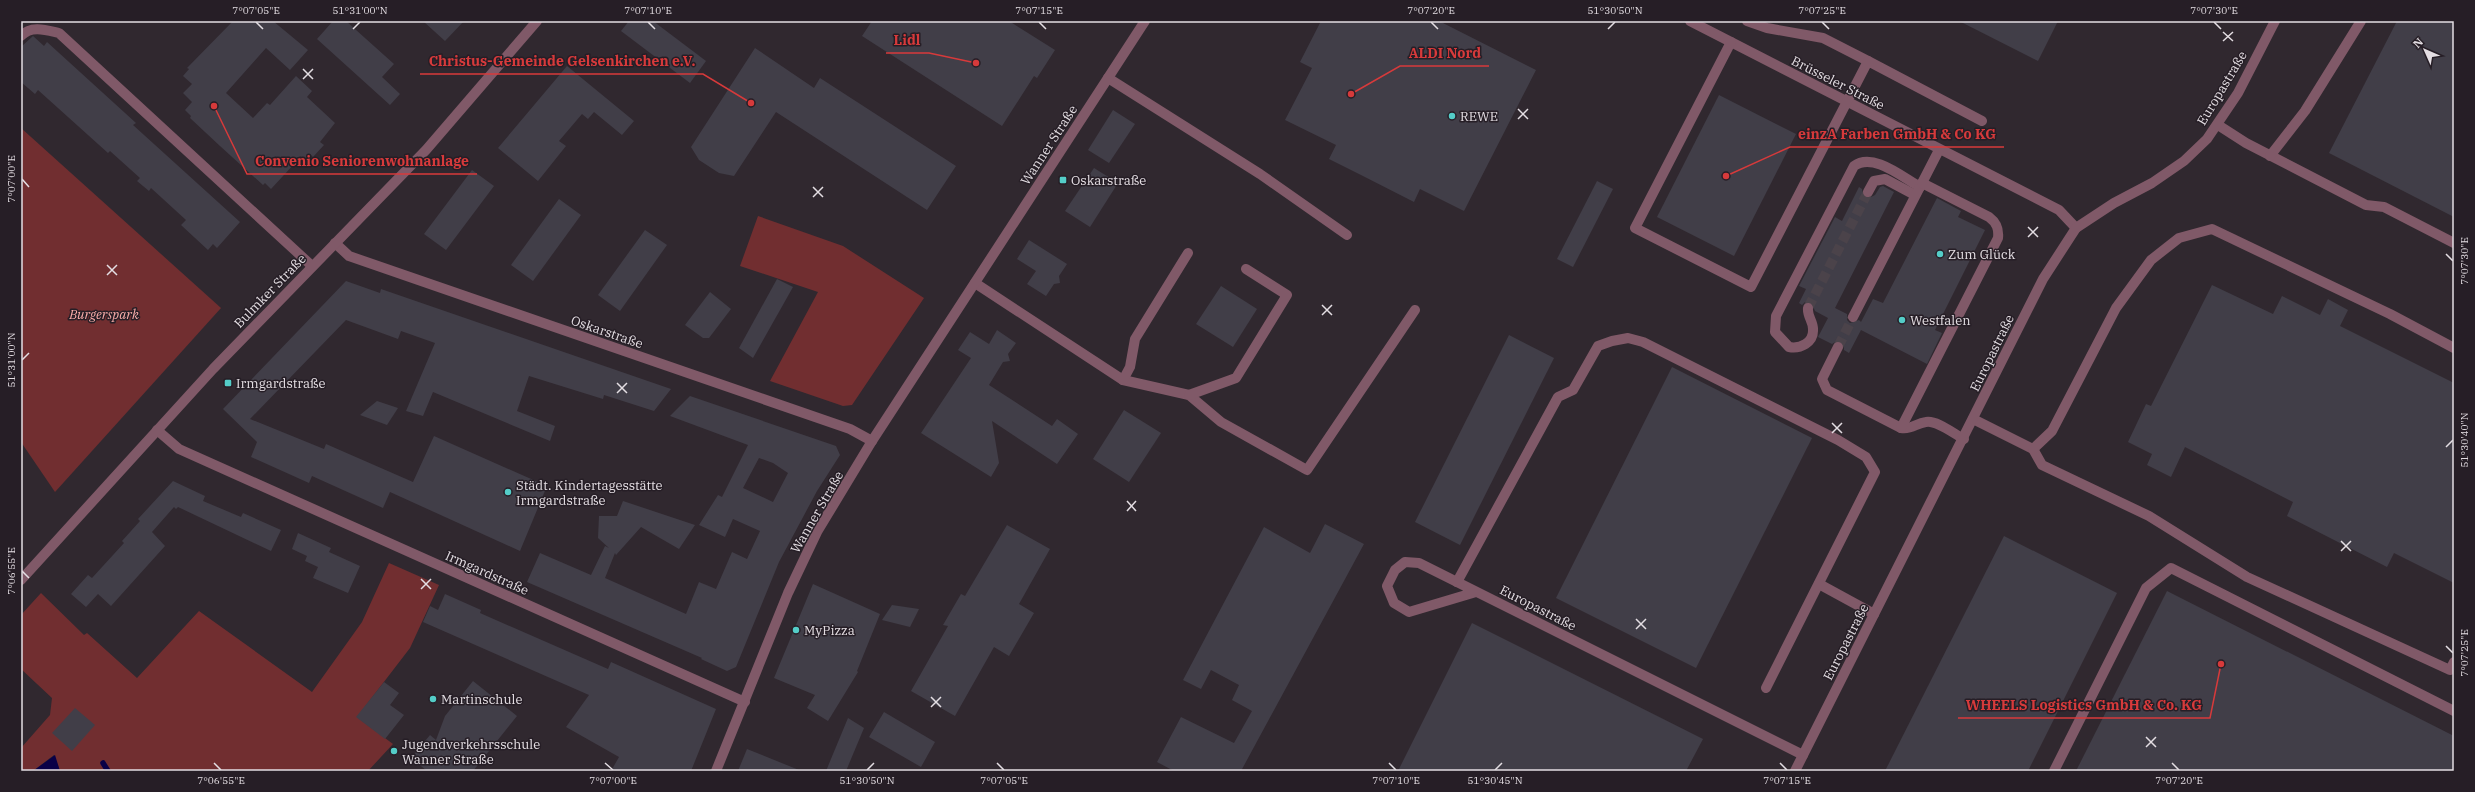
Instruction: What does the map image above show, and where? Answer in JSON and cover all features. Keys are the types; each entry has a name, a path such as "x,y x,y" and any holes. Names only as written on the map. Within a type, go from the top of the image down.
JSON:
{"street":[{"name":"Bulmker Straße","path":"21,580 157,430 312,266 426,150 537,21"},
{"name":"Wanner Straße","path":"716,771 809,549 872,441 1145,21"},
{"name":"Brüsseler Straße","path":"1690,21 1939,150 2059,210 2076,228"},
{"path":"1747,21 1767,28 1823,38 1982,120"},
{"name":"Europastraße","path":"1794,771 1964,439 2043,279 2076,228 2114,203 2152,183 2184,161 2218,126 2238,93 2275,21"},
{"path":"2270,156 2305,111 2361,21"},
{"path":"21,36 25,32 35,29 59,33 312,266"},
{"path":"1731,42 1635,228 1751,287 1868,61"},
{"path":"1108,78 1260,174 1346,235"},
{"path":"2218,126 2270,156 2366,205 2384,207 2454,243"},
{"path":"1853,317 1939,150"},
{"path":"1808,308 1813,328 1812,335 1807,343 1800,347 1789,347 1775,332 1776,316 1854,166 1860,162 1874,162 1919,188 1989,217 1994,221 1999,232 1998,238 1901,428"},
{"path":"1868,192 1874,181 1885,179 1919,188"},
{"path":"2033,449 2052,431 2116,308 2151,260 2179,238 2212,230 2390,314 2454,348"},
{"name":"Oskarstraße","path":"335,243 348,256 850,429 872,441"},
{"path":"1123,380 1130,367 1135,339 1188,253"},
{"path":"1190,394 1236,378 1287,295 1246,269"},
{"path":"975,283 1123,380 1190,394 1221,422 1307,470 1415,310"},
{"path":"1457,582 1558,397 1572,390 1598,346 1612,341 1628,338 1657,349 1838,440 1866,457 1875,472 1766,688"},
{"path":"1838,347 1824,374 1823,385 1832,392 1901,428 1912,428 1918,424 1930,421 1964,439"},
{"path":"1973,419 2033,449 2042,464 2149,516 2247,577 2453,668"},
{"name":"Irmgardstraße","path":"157,430 179,449 745,702"},
{"name":"Europastraße","path":"1476,592 1408,612 1394,603 1387,586 1395,570 1405,562 1419,563 1802,755"},
{"path":"2054,771 2146,588 2171,568 2454,711"},
{"path":"1819,584 1874,614"}],"green space":[{"name":"Burgerspark","path":"21,128 221,308 55,492 21,442"},
{"path":"758,216 843,246 924,298 852,405 843,406 770,381 818,292 740,266"},
{"path":"389,563 439,585 410,648 357,717 393,744 368,771 60,771 54,755 33,771 21,771 21,748 50,715 52,698 21,669 21,615 41,593 84,635 87,633 137,678 199,611 312,692 362,622"}],"shaded area":[{"path":"55,755 60,771 33,771"}],"building":[{"path":"233,21 273,21 308,50 290,70 266,48 226,93 253,118 267,103 270,105 296,76 312,91 307,97 335,123 320,142 324,145 313,157 310,154 299,166 295,163 271,189 265,183 263,185 220,146 190,118 191,116 185,110 192,102 183,93 192,84 183,76 189,69 187,68"},
{"path":"333,21 346,21 394,64 382,77 400,94 390,105 317,39"},
{"path":"423,21 464,21 445,41"},
{"path":"629,21 653,21 706,61 690,83 621,31"},
{"path":"872,21 1009,21 1055,50 1037,78 1034,76 1002,126 862,36"},
{"path":"1321,21 1439,21 1536,70 1464,211 1420,189 1414,202 1329,159 1336,145 1285,120 1312,68 1300,62"},
{"path":"1959,21 2058,21 2038,61"},
{"path":"2397,21 2454,21 2454,217 2329,153"},
{"path":"33,36 44,46 47,42 136,123 133,125 240,222 217,248 213,244 208,250 181,225 186,220 151,188 149,191 137,181 140,178 110,151 108,153 38,90 35,94 21,82 21,47"},
{"path":"755,48 814,88 820,78 956,166 927,210 776,112 734,176 719,173 699,160 691,147"},
{"path":"567,66 634,121 622,135 594,112 588,119 582,114 559,141 566,146 538,181 498,148"},
{"path":"1719,95 1796,134 1734,256 1657,217"},
{"path":"1113,110 1135,124 1109,163 1088,150"},
{"path":"1094,168 1118,183 1090,227 1065,211"},
{"path":"472,170 494,186 446,250 424,234"},
{"path":"1597,181 1613,189 1573,267 1557,259"},
{"path":"1883,186 1894,192 1835,308 1847,314 1847,320 1850,323 1859,320 1861,322 1873,299 1883,303 1937,198 1961,211 1958,217 1985,230 1935,330 1942,333 1927,364 1861,330 1849,353 1844,350 1844,346 1841,341 1837,341 1832,344 1818,337 1828,318 1815,311 1811,302 1805,302 1802,305 1799,303 1806,289 1799,286 1835,217 1842,221 1859,187 1862,189 1863,196 1869,198 1875,195 1880,187"},
{"path":"559,199 581,215 533,281 511,265"},
{"path":"645,230 667,245 620,311 598,295"},
{"path":"1029,240 1067,264 1059,276 1060,283 1054,284 1046,296 1027,284 1036,271 1017,259"},
{"path":"777,279 793,287 753,358 739,348"},
{"path":"346,281 380,293 381,289 671,389 654,411 604,395 603,399 529,376 517,411 555,426 550,441 433,392 423,416 406,411 435,343 401,331 398,339 346,320 250,419 324,449 326,444 413,482 434,436 547,486 520,551 390,492 383,508 312,476 309,483 251,457 257,442 223,409"},
{"path":"2212,285 2273,314 2282,296 2320,315 2328,299 2348,310 2340,326 2454,383 2454,583 2394,553 2387,567 2287,516 2293,502 2185,447 2171,477 2147,465 2152,454 2128,442 2146,404 2151,406"},
{"path":"1221,286 1257,309 1233,347 1196,324"},
{"path":"710,292 731,309 709,338 703,338 685,325"},
{"path":"997,330 1016,343 1008,354 1010,361 1003,362 989,385 1052,426 1057,419 1078,434 1057,464 992,421 999,463 991,477 921,433 971,358 958,350 970,332 989,344"},
{"path":"1509,335 1554,358 1460,545 1415,522"},
{"path":"1672,367 1812,438 1696,668 1556,598"},
{"path":"690,396 836,446 840,455 817,491 779,562 736,667 727,671 701,659 702,658 527,582 540,553 591,575 605,546 609,548 598,538 599,516 617,516 623,501 695,525 679,549 641,527 616,555 615,553 605,578 686,614 699,582 716,589 732,552 747,559 760,531 733,519 725,537 699,525 718,495 722,497 748,445 670,416","holes":["759,458 773,463 788,473 773,502 743,488"]},
{"path":"377,401 398,408 387,425 360,415"},
{"path":"1124,410 1161,433 1129,482 1093,459"},
{"path":"173,481 205,496 203,501 241,517 243,513 281,530 271,551 178,507 176,509 174,507 152,532 165,546 111,606 98,594 86,607 71,594 88,575 92,578 124,543 122,541 140,521 138,519"},
{"path":"1325,524 1364,544 1241,771 1174,771 1157,762 1181,717 1234,743 1252,711 1232,700 1239,685 1211,670 1201,689 1183,680 1264,527 1310,553"},
{"path":"1007,525 1050,549 1019,604 1034,613 1009,656 994,647 955,716 911,691 948,626 943,625 961,594 965,596"},
{"path":"298,533 331,548 329,552 360,566 348,593 313,578 318,567 305,561 307,556 292,549"},
{"path":"2004,536 2117,593 2028,771 1885,771"},
{"path":"813,584 880,614 857,671 858,672 828,721 807,708 815,695 774,678"},
{"path":"2167,591 2454,736 2454,771 2076,771"},
{"path":"445,594 481,610 480,613 608,669 611,662 716,709 691,771 611,771 619,757 566,727 589,695 423,622 430,606 438,610"},
{"path":"892,605 919,609 910,627 882,620"},
{"path":"1472,623 1703,739 1686,771 1398,771"},
{"path":"473,681 517,716 473,771 427,771 411,758 430,735 436,740 445,716"},
{"path":"384,682 399,693 390,705 404,715 385,739 356,717"},
{"path":"75,708 95,725 72,751 52,733"},
{"path":"884,712 935,742 921,767 869,737"},
{"path":"848,718 864,728 846,771 826,771"},
{"path":"747,749 799,770 799,771 738,771"}],"waterway":[{"path":"103,763 108,771"}],"tunnel":[{"path":"1808,308 1868,192"},
{"path":"1838,347 1853,317"}],"place":[{"name":"Lidl","path":"976,63"},
{"name":"ALDI Nord","path":"1351,94"},
{"name":"Christus-Gemeinde Gelsenkirchen e.V.","path":"751,103"},
{"name":"Convenio Seniorenwohnanlage","path":"214,106"},
{"name":"REWE","path":"1452,116"},
{"name":"einzA Farben GmbH & Co KG","path":"1726,176"},
{"name":"Oskarstraße","path":"1063,180"},
{"name":"Zum Glück","path":"1940,254"},
{"name":"Westfalen","path":"1902,320"},
{"name":"Irmgardstraße","path":"228,383"},
{"name":"Städt. Kindertagesstätte Irmgardstraße","path":"508,492"},
{"name":"MyPizza","path":"796,630"},
{"name":"WHEELS Logistics GmbH & Co. KG","path":"2221,664"},
{"name":"Martinschule","path":"433,699"},
{"name":"Jugendverkehrsschule Wanner Straße","path":"394,751"}]}
